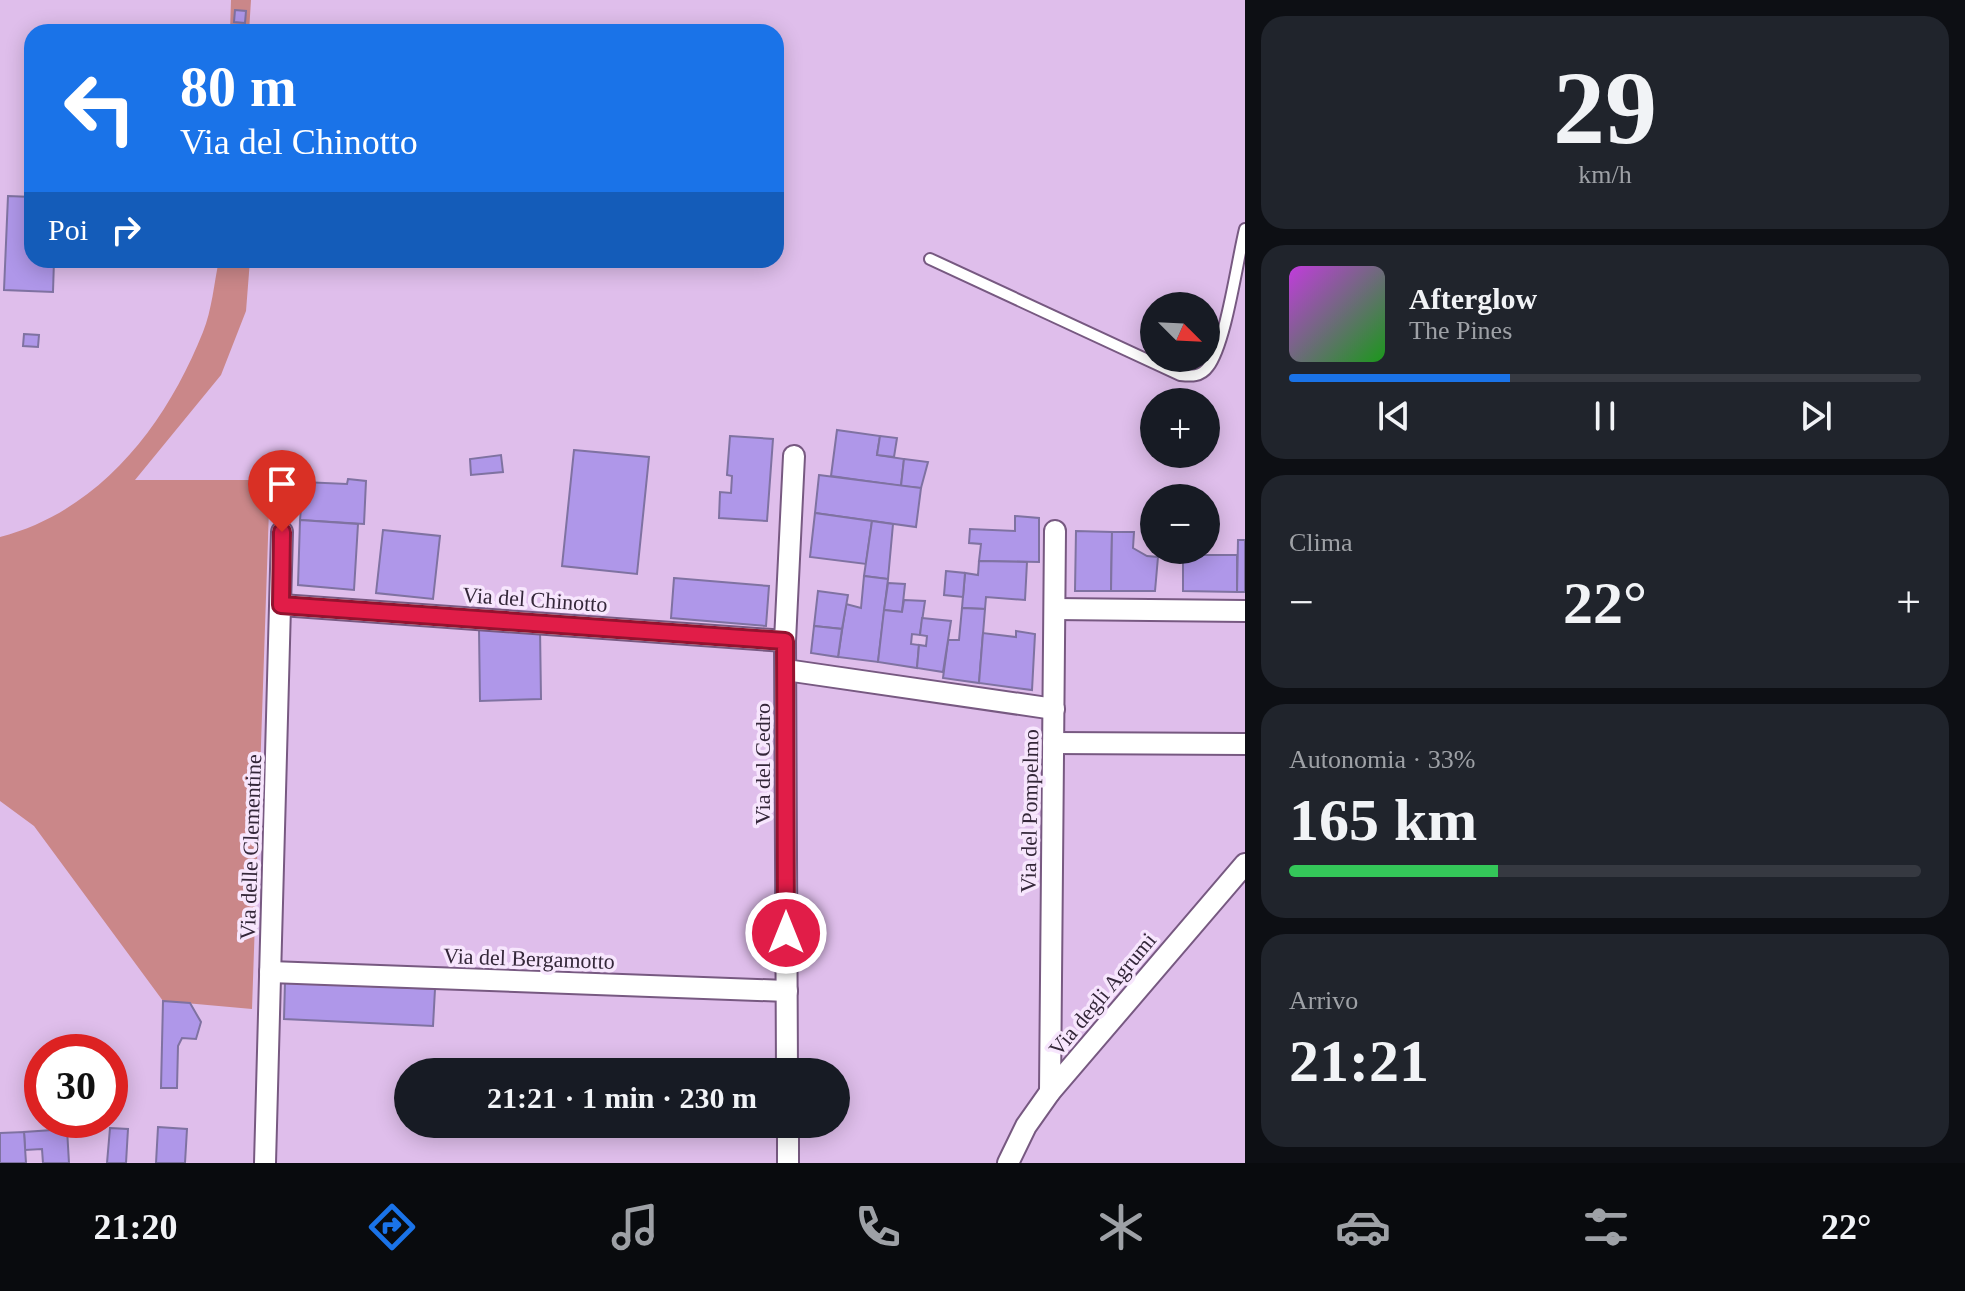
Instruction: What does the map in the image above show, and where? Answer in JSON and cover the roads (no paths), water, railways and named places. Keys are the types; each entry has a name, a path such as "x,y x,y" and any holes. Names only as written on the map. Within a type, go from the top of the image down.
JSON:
{"street":[{"name":"Via del Cedro","path":"787,1058 785,641 794,456"},
{"name":"Via del Pompelmo","path":"1050,1092 1055,531"},
{"name":"Via delle Clementine","path":"265,1163 282,532"},
{"name":"Via del Chinotto","path":"281,605 785,641"},
{"path":"1055,609 1245,611"},
{"path":"786,670 1054,709"},
{"path":"1053,743 1245,744"},
{"name":"Via degli Agrumi","path":"1008,1163 1026,1126 1050,1092 1245,864"},
{"name":"Via del Bergamotto","path":"270,972 787,991"},
{"path":"788,1138 788,1163"}],"lane":[{"path":"930,259 1180,375 1196,376 1208,369 1216,349 1245,229"}]}
